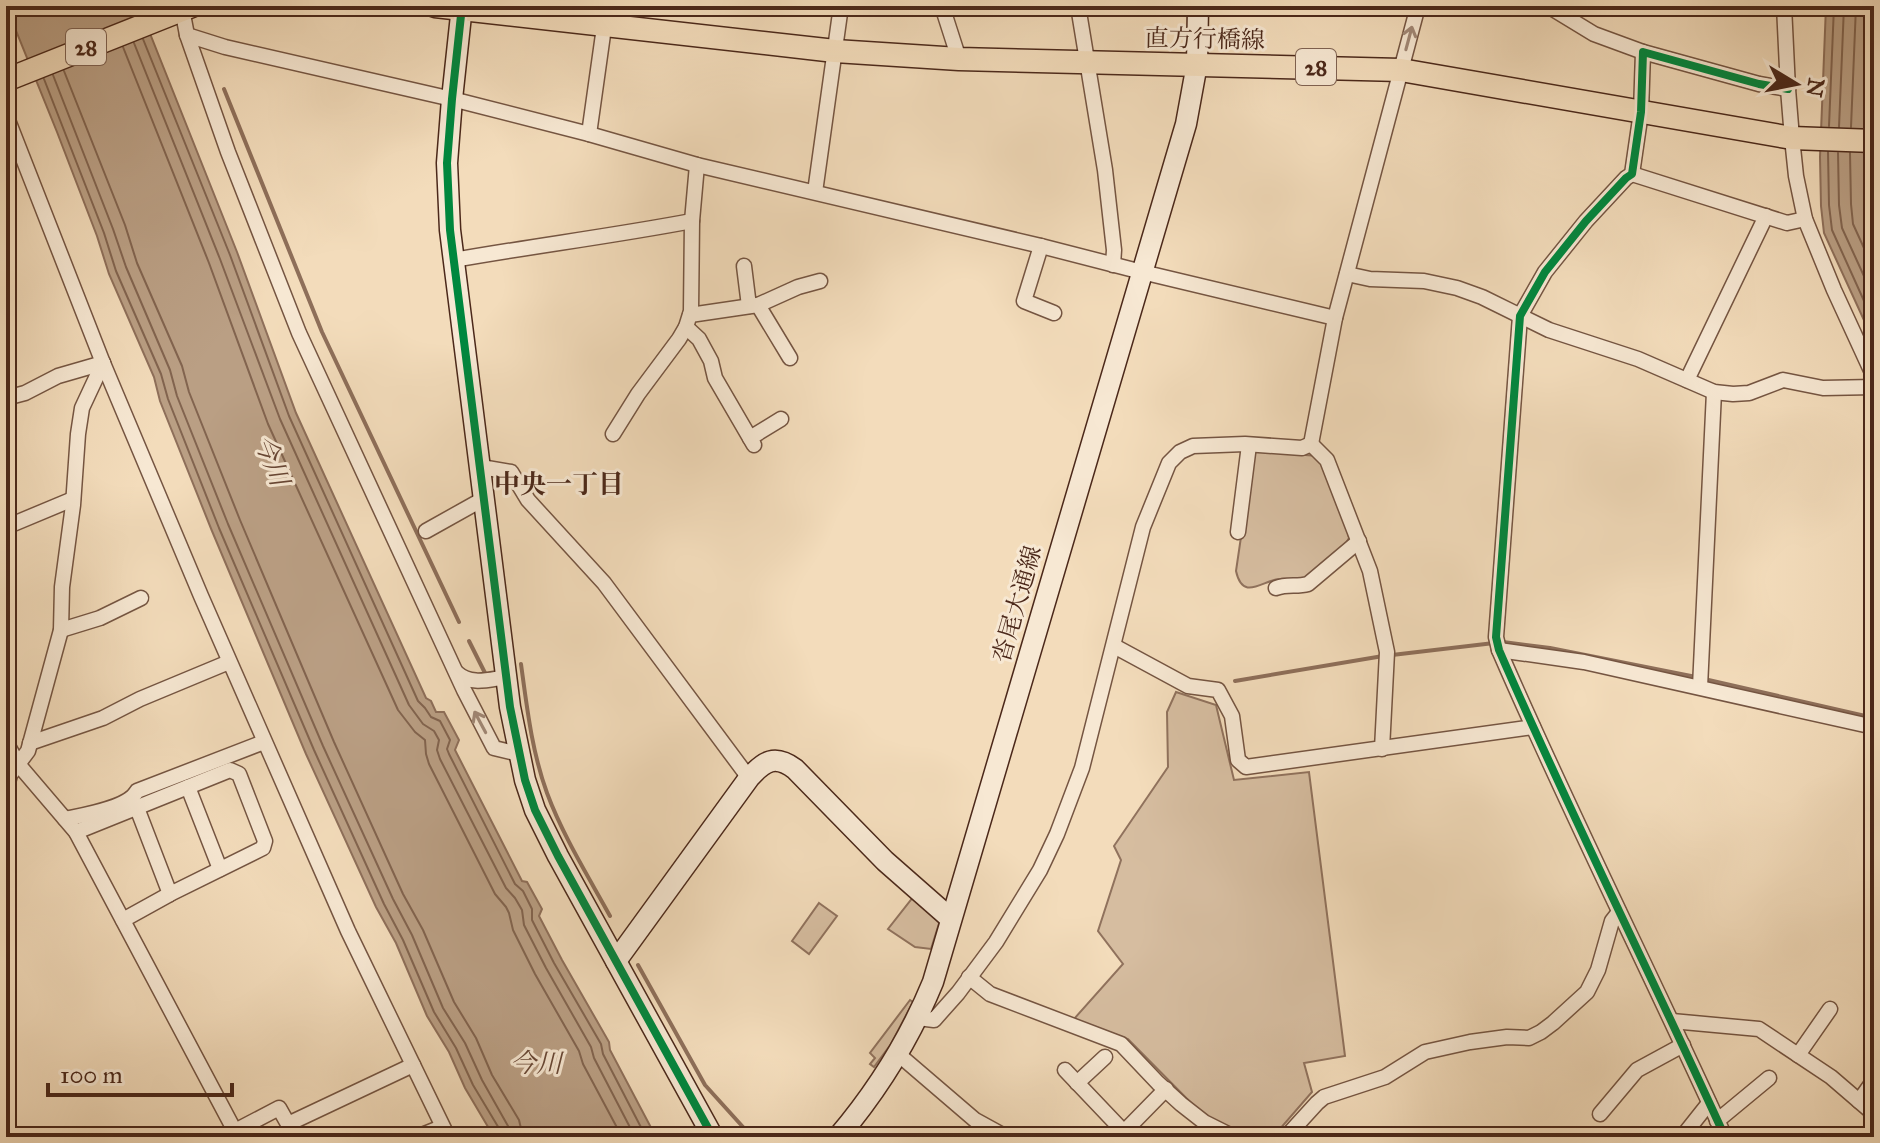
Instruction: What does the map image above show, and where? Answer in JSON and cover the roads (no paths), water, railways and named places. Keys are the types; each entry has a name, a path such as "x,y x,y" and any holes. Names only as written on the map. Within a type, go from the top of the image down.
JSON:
{"main road":[{"name":"直方行橋線","path":"435,6 606,16 835,51 959,59 1401,70 1799,138 1874,141"},
{"name":"28","path":"6,80 180,9"}],"street":[{"path":"815,192 841,6"},
{"path":"942,6 959,59"},
{"path":"1078,6 1105,170 1113,265"},
{"name":"沓尾大通線","path":"838,1137 898,1054 933,982 1186,124 1197,64 1198,6"},
{"path":"1311,444 1335,318 1418,6"},
{"path":"1548,6 1594,34 1643,52 1788,89"},
{"path":"1784,6 1788,89 1799,138 1796,176 1805,219 1874,377"},
{"path":"462,8 447,163 450,230 519,754 535,810 558,856 713,1137"},
{"path":"180,9 228,152 299,333 456,673 494,748 519,754"},
{"path":"589,134 606,16"},
{"path":"187,35 225,47 452,99 697,165 1335,318"},
{"path":"1643,52 1641,112 1632,174 1616,188 1545,272 1520,316 1496,637 1533,727 1725,1137"},
{"path":"6,115 103,363 229,662 348,931 445,1132 417,1137"},
{"path":"613,434 679,339 688,321 697,165"},
{"path":"1632,174 1787,223 1805,219"},
{"path":"1687,380 1766,216"},
{"path":"454,260 692,221"},
{"path":"1041,246 1024,301 1054,313"},
{"path":"744,266 753,305 790,358"},
{"path":"1347,274 1370,279 1424,281 1457,288 1549,330 1638,359 1714,392 1749,393 1783,380 1823,388 1874,387"},
{"path":"688,321 753,305 820,281"},
{"path":"688,321 711,361 715,378 752,441 781,419"},
{"path":"6,398 25,393 58,376 103,363"},
{"path":"6,790 10,775 28,751 61,630 62,587 82,408 103,363"},
{"path":"1700,687 1714,392"},
{"path":"918,1018 934,1020 996,942 1040,870 1057,834 1082,768 1143,527 1169,463 1180,452 1193,446 1302,448 1311,444"},
{"path":"1311,444 1327,460 1370,571 1387,652 1382,749"},
{"path":"1238,532 1249,445"},
{"path":"481,467 511,472 528,500 604,583 749,778"},
{"path":"426,531 485,498"},
{"path":"6,527 73,499"},
{"path":"1276,588 1308,584 1359,541"},
{"path":"61,630 100,618 141,598"},
{"path":"1114,646 1188,686 1218,690 1232,716 1238,760 1246,767 1533,727"},
{"path":"1499,650 1584,662 1874,727"},
{"path":"30,743 103,718 229,662"},
{"path":"456,673 469,681 507,677"},
{"path":"6,742 18,764 76,832 236,1134 279,1108 288,1124 413,1065"},
{"path":"65,819 103,810 133,798 137,791 264,742"},
{"path":"616,961 749,778 758,768 773,760 785,761 795,769 885,861 951,919"},
{"path":"76,832 230,770 239,774 265,841 263,848 123,920"},
{"path":"188,787 220,869"},
{"path":"137,808 170,894"},
{"path":"1286,1137 1324,1097 1385,1077 1425,1052 1507,1037 1529,1038 1541,1032 1587,992 1598,970 1612,921 1619,912"},
{"path":"969,977 990,994 1121,1044 1204,1122 1234,1137"},
{"path":"1798,1055 1830,1009"},
{"path":"1672,1021 1759,1029 1831,1077 1874,1114"},
{"path":"1600,1114 1637,1070 1683,1045"},
{"path":"898,1054 975,1120 1006,1137"},
{"path":"1077,1083 1105,1057"},
{"path":"1065,1070 1122,1134 1166,1089"},
{"path":"1717,1121 1769,1078"},
{"path":"1859,1101 1874,1080"},
{"path":"1682,1137 1709,1103"}],"water":[{"name":"今川","path":"6,6 139,6 237,252 296,413 426,698 436,712 444,712 459,740 455,750 522,881 527,882 542,909 539,916 609,1042 610,1050 656,1137 494,1137 465,1088 449,1052 427,1016 396,943 376,907 306,754 212,531"},
{"path":"1826,6 1874,6 1874,342 1824,233 1820,157"}],"waterway":[{"path":"224,89 322,332 459,622"},
{"path":"469,641 485,673"},
{"path":"1503,642 1550,648 1691,676 1874,718"},
{"path":"1392,655 1494,643"},
{"path":"1235,681 1383,656"},
{"path":"521,664 534,746 547,793 568,840 610,916"},
{"path":"638,965 705,1085 752,1137"}],"district":[{"name":"中央一丁目","path":"559,484"}]}
